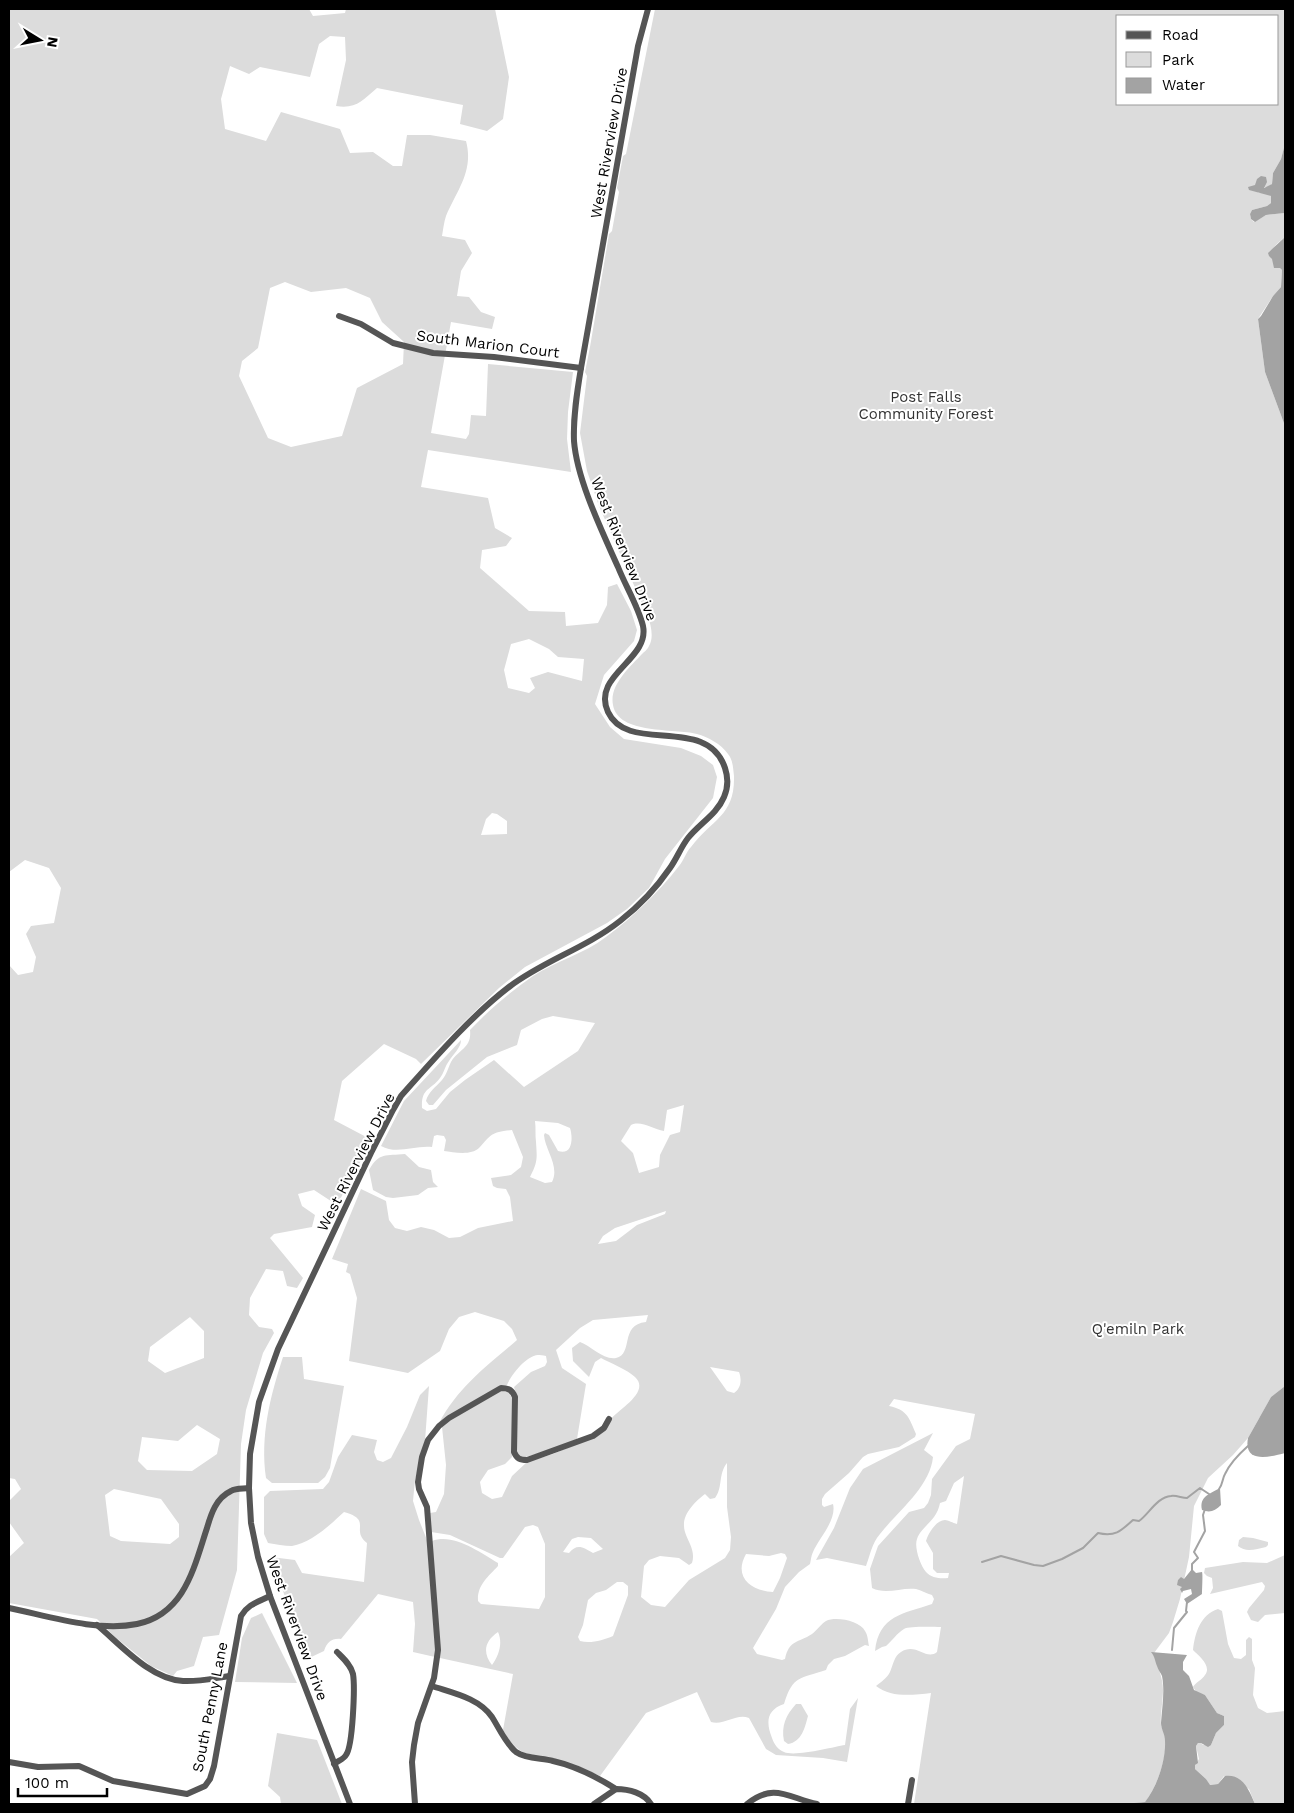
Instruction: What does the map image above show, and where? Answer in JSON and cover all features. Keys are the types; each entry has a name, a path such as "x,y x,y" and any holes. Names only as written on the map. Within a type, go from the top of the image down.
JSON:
{"street":[{"name":"West Riverview Drive","path":"350,1804 270,1596 256,1551 251,1523 250,1454 254,1424 266,1378 356,1184 402,1096 480,1012 510,986 599,936 634,908 670,868 695,830 716,810 724,797 727,786 727,774 723,762 716,752 707,745 697,740 636,732 615,722 607,710 606,694 611,682 618,671 641,646 644,630 582,479 574,442 574,422 582,368 637,55 648,9"},
{"name":"South Marion Court","path":"340,316 361,324 393,343 433,353 494,357 582,368"},
{"path":"415,1804 412,1762 414,1745 418,1723 432,1686 436,1664 437,1636 427,1507 418,1482 422,1457 428,1440 439,1426 449,1418 501,1388 507,1388 513,1392 515,1397 514,1452 516,1457 521,1460 527,1460 593,1436 604,1428 609,1419"},
{"path":"9,1608 97,1625 121,1626 138,1624 156,1616 173,1604 188,1584 210,1516 218,1501 232,1490 249,1488"},
{"name":"South Penny Lane","path":"9,1762 38,1767 79,1766 113,1781 187,1794 205,1786 210,1779 214,1766 241,1616 251,1604 270,1596"},
{"path":"97,1625 149,1668 172,1680 184,1681 230,1676"},
{"path":"334,1764 343,1758 348,1750 353,1712 353,1673 349,1665 337,1652"},
{"path":"432,1686 468,1698 481,1705 491,1715 511,1747 524,1756 553,1760 576,1768 616,1789 632,1791 645,1798 651,1804"},
{"path":"908,1804 912,1780"},
{"path":"594,1804 616,1789"},
{"path":"747,1804 767,1793 779,1792 801,1801 817,1804"}],"green space":[{"path":"9,9 309,9 313,16 345,13 346,9 495,9 509,77 503,119 487,131 460,124 463,105 377,88 354,105 336,106 346,60 345,37 330,36 319,44 310,77 260,67 249,74 230,66 221,99 225,129 266,141 281,112 340,129 350,153 373,152 393,166 402,166 407,135 430,135 466,141 468,162 466,171 446,216 442,236 465,240 472,253 461,271 457,296 469,297 481,312 495,317 492,329 451,322 431,433 466,439 469,434 471,415 486,416 488,364 573,372 567,439 571,472 428,450 421,487 488,498 495,528 512,538 506,546 482,550 480,568 529,611 565,612 566,626 598,623 607,605 608,587 617,584 631,611 637,630 634,641 604,675 595,704 610,727 624,739 681,748 701,756 713,765 717,777 713,798 665,859 649,888 627,909 607,923 525,967 499,988 421,1064 416,1059 384,1044 342,1081 334,1120 372,1140 337,1205 314,1190 298,1194 302,1206 315,1215 312,1227 274,1234 270,1238 303,1278 297,1288 287,1286 283,1271 266,1269 250,1298 249,1315 259,1327 272,1329 274,1333 263,1353 246,1410 241,1444 237,1570 219,1635 203,1637 194,1666 177,1671 173,1676 151,1666 115,1637 97,1619 9,1603 9,1557 24,1543 9,1522 9,1501 21,1489 15,1479 9,1478 9,965 18,975 33,972 36,957 26,934 31,926 54,923 61,888 49,868 25,860 9,872","holes":["285,282 311,292 346,288 370,298 382,322 404,342 403,364 357,388 342,436 291,447 268,438 239,376 242,361 258,348 270,288","529,639 549,649 558,657 584,659 582,681 548,672 530,678 535,688 529,693 508,688 504,670 511,644","492,813 507,821 507,834 481,835 486,819","190,1317 204,1331 204,1358 165,1373 148,1361 150,1347","197,1425 220,1439 217,1454 192,1471 147,1470 138,1461 142,1437 178,1441","114,1489 161,1499 179,1524 179,1537 170,1544 121,1541 110,1536 105,1495"]},
{"name":"Post Falls Community Forest","path":"655,9 1285,9 1285,144 1281,159 1273,173 1272,184 1268,187 1263,187 1258,193 1266,193 1271,196 1271,203 1252,210 1250,214 1254,222 1266,215 1285,213 1285,237 1273,249 1272,253 1282,270 1281,287 1258,319 1265,372 1285,426 1285,1386 1271,1397 1248,1438 1208,1478 1194,1506 1189,1557 1180,1599 1169,1633 1154,1653 1163,1685 1161,1725 1165,1735 1165,1753 1161,1771 1154,1788 1145,1802 1123,1804 914,1804 931,1693 895,1694 876,1686 889,1674 895,1658 906,1649 929,1654 937,1652 941,1627 904,1629 886,1646 875,1651 877,1639 887,1623 902,1614 932,1604 934,1599 932,1595 916,1589 883,1591 872,1588 870,1569 878,1546 909,1512 924,1508 928,1503 931,1495 932,1479 956,1446 970,1439 975,1414 894,1399 889,1406 904,1412 912,1423 916,1434 915,1437 899,1447 868,1454 863,1457 849,1473 825,1494 822,1499 822,1505 824,1507 833,1504 834,1510 830,1523 811,1556 810,1564 799,1572 785,1587 776,1609 753,1648 757,1654 782,1660 785,1659 792,1645 812,1634 826,1621 836,1619 847,1620 862,1627 867,1634 869,1646 865,1645 845,1656 834,1659 826,1670 804,1677 794,1683 784,1704 771,1713 768,1722 774,1742 784,1752 805,1753 845,1745 850,1709 858,1698 847,1762 823,1758 776,1755 766,1749 749,1718 739,1717 716,1723 711,1722 697,1692 646,1713 600,1776 576,1765 525,1753 512,1743 503,1730 513,1674 440,1658 432,1541 440,1539 458,1542 475,1549 498,1563 498,1566 479,1590 478,1601 481,1604 539,1609 545,1597 545,1544 538,1527 533,1525 525,1527 503,1558 450,1535 431,1532 430,1513 436,1512 444,1494 446,1465 442,1427 450,1419 502,1390 507,1390 512,1398 512,1457 505,1464 488,1470 480,1482 482,1493 492,1499 502,1497 512,1476 527,1462 553,1454 599,1435 611,1419 632,1400 639,1389 639,1383 632,1374 601,1358 595,1362 589,1377 573,1361 572,1348 580,1342 606,1357 616,1358 624,1351 632,1328 646,1322 648,1315 593,1320 580,1328 556,1350 562,1368 586,1384 577,1439 551,1450 522,1458 516,1452 517,1397 514,1387 531,1372 545,1366 547,1362 546,1356 533,1356 515,1371 507,1385 499,1387 439,1423 455,1398 464,1388 517,1340 512,1329 504,1321 475,1312 459,1317 449,1329 440,1351 408,1373 349,1361 357,1298 350,1274 346,1272 348,1264 332,1259 361,1189 386,1201 389,1220 395,1228 407,1231 421,1227 434,1230 449,1238 460,1237 478,1228 513,1221 510,1197 506,1189 493,1186 491,1178 511,1175 521,1167 523,1157 512,1130 492,1134 479,1148 467,1153 444,1151 446,1140 444,1136 437,1135 434,1136 432,1147 393,1150 381,1146 404,1101 461,1040 441,1076 427,1090 423,1097 422,1108 427,1111 436,1109 450,1092 494,1060 524,1087 578,1051 595,1023 553,1016 542,1019 521,1030 517,1045 487,1057 446,1090 433,1105 429,1105 426,1101 430,1092 444,1078 451,1062 467,1045 470,1030 492,1008 533,976 597,943 636,913 681,864 689,849 721,816 731,800 733,789 732,761 730,756 718,744 697,734 636,726 617,715 613,705 614,690 617,684 626,671 648,648 651,643 651,632 648,617 599,506 587,471 580,433 587,376 585,372 609,234 612,231 619,192 617,188 623,156 626,154","holes":["684,1105 680,1132 670,1135 660,1155 659,1167 639,1173 633,1153 621,1141 631,1125 635,1124 643,1124 664,1131 667,1110","535,1121 558,1123 570,1128 572,1136 571,1145 567,1151 558,1151 549,1135 545,1133 544,1135 553,1164 554,1176 552,1182 545,1183 530,1177 537,1152","666,1211 665,1214 637,1225 616,1241 598,1244 603,1236 615,1228","710,1367 739,1372 740,1384 734,1393 727,1391","727,1463 727,1507 731,1537 730,1550 725,1558 689,1580 665,1607 651,1605 641,1597 644,1566 649,1560 660,1556 679,1558 689,1565 692,1563 692,1552 685,1533 684,1521 694,1504 705,1494 710,1499 715,1498 719,1490 724,1467","964,1476 957,1524 945,1520 939,1522 931,1531 926,1541 933,1553 933,1569 937,1573 949,1573 948,1578 933,1577 926,1572 922,1565 918,1556 916,1542 920,1533 936,1514 940,1503 946,1501 954,1483","578,1537 591,1538 603,1549 593,1553 577,1547 569,1553 563,1552 572,1539","746,1554 769,1556 785,1554 787,1558 773,1592 758,1589 746,1581 742,1570","617,1582 623,1582 628,1586 628,1595 613,1636 593,1642 580,1641 578,1637 583,1625 588,1600 596,1593 606,1590","498,1632 500,1640 497,1657 492,1665 487,1656 486,1647"]},
{"path":"405,1154 419,1167 431,1170 433,1182 438,1187 428,1188 418,1195 393,1198 386,1197 373,1190 369,1170 376,1160 388,1155"},
{"path":"283,1357 302,1357 304,1379 344,1386 330,1468 325,1477 318,1483 272,1483 266,1478 264,1447 267,1417"},
{"path":"429,1386 425,1441 415,1480 413,1501 427,1540 436,1647 435,1657 413,1652 415,1624 413,1602 378,1594 341,1639 330,1641 324,1651 307,1659 271,1557 295,1560 302,1573 364,1582 367,1543 360,1534 360,1522 353,1515 344,1512 320,1533 299,1544 289,1546 268,1543 264,1534 264,1497 270,1491 323,1489 329,1482 338,1457 352,1435 377,1440 374,1452 377,1460 383,1462 391,1458 407,1427 420,1395"},
{"path":"933,1433 924,1450 933,1457 931,1468 926,1478 912,1498 877,1538 866,1566 827,1558 816,1560 834,1528 850,1488 863,1469"},
{"path":"1243,1537 1268,1542 1268,1545 1255,1549 1244,1549 1238,1546 1239,1540"},
{"path":"1285,1555 1285,1613 1265,1615 1258,1622 1251,1620 1247,1612 1264,1590 1265,1586 1262,1582 1210,1594 1213,1588 1212,1578 1204,1573 1205,1568 1243,1562 1267,1563"},
{"path":"1218,1609 1222,1611 1228,1644 1234,1658 1241,1659 1246,1655 1246,1640 1249,1637 1252,1639 1252,1660 1255,1668 1253,1695 1258,1708 1267,1713 1285,1711 1285,1804 1255,1804 1249,1789 1224,1776 1218,1784 1209,1785 1206,1779 1195,1769 1199,1759 1196,1746 1198,1743 1211,1745 1216,1733 1224,1725 1224,1716 1217,1713 1205,1695 1197,1693 1193,1687 1207,1672 1204,1661 1193,1650 1195,1637 1203,1620"},
{"path":"262,1613 297,1683 235,1682 242,1638 251,1618"},
{"path":"796,1704 801,1704 808,1716 800,1737 793,1743 788,1744 784,1741 784,1726 789,1712"},
{"path":"277,1733 317,1740 342,1804 281,1804 280,1797 268,1786"}],"water":[{"path":"1285,144 1285,213 1266,215 1255,222 1251,219 1250,214 1252,210 1267,206 1271,203 1271,196 1249,190 1248,187 1255,185 1257,179 1261,176 1266,177 1267,182 1264,188 1272,184 1273,173 1281,159"},
{"path":"1285,237 1285,426 1265,372 1258,319 1281,287 1282,270 1274,268 1268,253"},
{"path":"1285,1386 1285,1453 1265,1457 1254,1455 1250,1452 1248,1438 1271,1397"},
{"path":"1220,1488 1221,1505 1212,1511 1202,1510 1204,1498"},
{"path":"1192,1569 1196,1573 1202,1572 1202,1594 1187,1604 1184,1599 1192,1594 1191,1589 1182,1593 1180,1589 1182,1587 1177,1585 1178,1580 1181,1577 1184,1579"},
{"path":"1151,1652 1187,1655 1183,1662 1183,1670 1189,1676 1194,1690 1205,1695 1217,1713 1224,1716 1224,1725 1216,1733 1211,1745 1208,1747 1198,1743 1196,1746 1198,1763 1195,1765 1195,1769 1210,1785 1218,1784 1225,1776 1241,1780 1255,1804 1123,1804 1145,1802 1157,1781 1164,1756 1165,1738 1161,1723 1163,1682"}],"waterway":[{"path":"1219,1489 1229,1466 1248,1446"},
{"path":"982,1562 1001,1556 1043,1566 1083,1548 1098,1533 1113,1534 1133,1520 1139,1521 1166,1497 1187,1498 1200,1488 1209,1494"},
{"path":"1192,1570 1192,1564 1198,1558 1194,1552 1205,1531 1203,1515 1205,1509"},
{"path":"1172,1650 1174,1628 1187,1612 1187,1602"}],"park label":[{"name":"Q'emiln Park","path":"1138,1329"}]}
